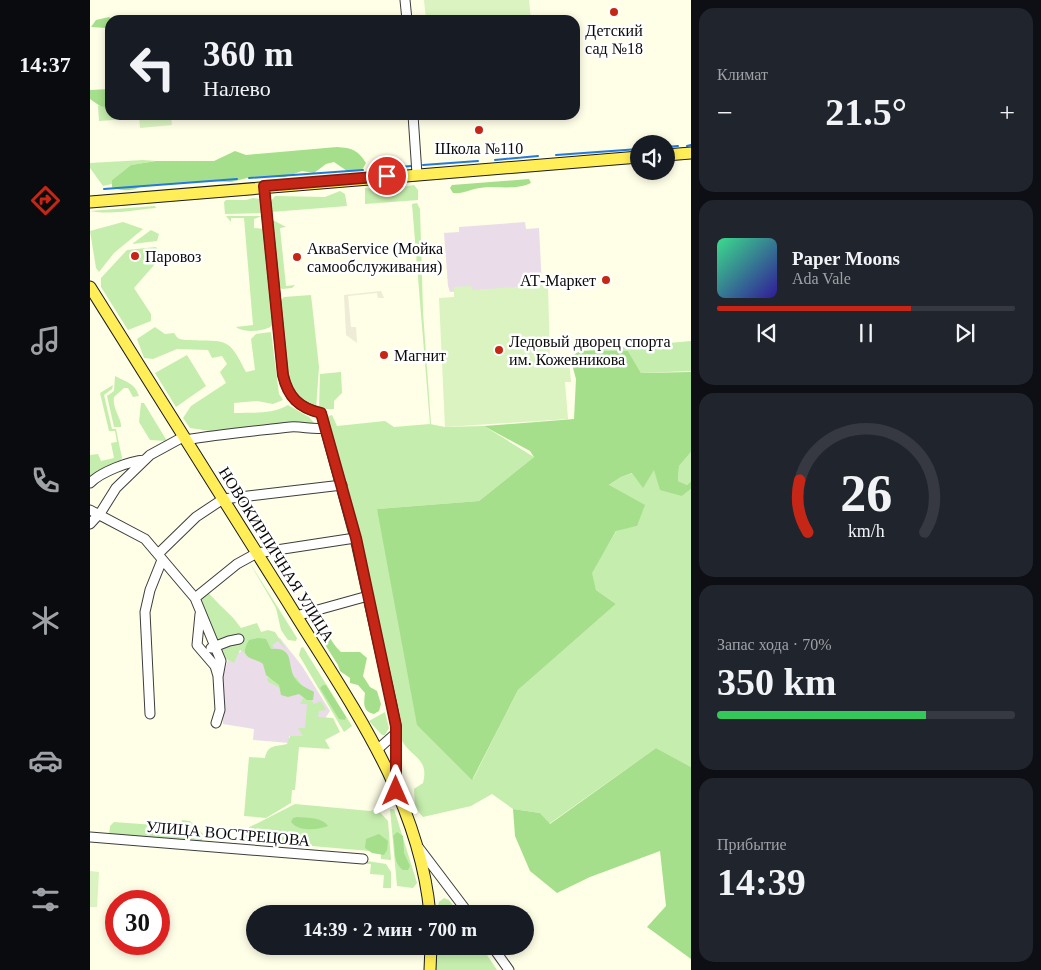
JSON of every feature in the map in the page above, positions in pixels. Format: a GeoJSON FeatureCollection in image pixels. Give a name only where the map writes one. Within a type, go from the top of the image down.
{"type":"FeatureCollection","features":[{"type":"Feature","properties":{"kind":"main road"},"geometry":{"type":"LineString","coordinates":[[675,154],[691,153]]}},
{"type":"Feature","properties":{"kind":"main road"},"geometry":{"type":"LineString","coordinates":[[90,202],[264,186],[630,158]]}},
{"type":"Feature","properties":{"kind":"main road","name":"НОВОКИРПИЧНАЯ УЛИЦА"},"geometry":{"type":"LineString","coordinates":[[90,287],[354,706],[378,749],[419,848],[428,887],[429,905]]}},
{"type":"Feature","properties":{"kind":"main road"},"geometry":{"type":"LineString","coordinates":[[430,970],[431,955]]}},
{"type":"Feature","properties":{"kind":"street"},"geometry":{"type":"LineString","coordinates":[[405,0],[406,15]]}},
{"type":"Feature","properties":{"kind":"street"},"geometry":{"type":"LineString","coordinates":[[413,120],[418,174]]}},
{"type":"Feature","properties":{"kind":"street"},"geometry":{"type":"LineString","coordinates":[[264,186],[286,389],[298,404],[309,410],[321,413],[342,484],[356,538],[392,706],[396,733],[396,791]]}},
{"type":"Feature","properties":{"kind":"street"},"geometry":{"type":"LineString","coordinates":[[90,524],[94,512],[145,460],[157,450],[184,438],[234,431],[293,427],[325,428]]}},
{"type":"Feature","properties":{"kind":"street"},"geometry":{"type":"LineString","coordinates":[[90,483],[102,474],[131,462],[145,460]]}},
{"type":"Feature","properties":{"kind":"street"},"geometry":{"type":"LineString","coordinates":[[150,714],[146,612],[150,590],[160,557],[196,517],[222,499],[342,484]]}},
{"type":"Feature","properties":{"kind":"street"},"geometry":{"type":"LineString","coordinates":[[94,512],[145,539],[195,598],[221,661],[218,677]]}},
{"type":"Feature","properties":{"kind":"street"},"geometry":{"type":"LineString","coordinates":[[195,598],[237,564],[257,553],[356,538]]}},
{"type":"Feature","properties":{"kind":"street"},"geometry":{"type":"LineString","coordinates":[[296,616],[368,596]]}},
{"type":"Feature","properties":{"kind":"street"},"geometry":{"type":"LineString","coordinates":[[199,609],[200,622],[196,641],[215,666],[218,677],[220,710],[216,723]]}},
{"type":"Feature","properties":{"kind":"street"},"geometry":{"type":"LineString","coordinates":[[201,650],[239,639]]}},
{"type":"Feature","properties":{"kind":"street"},"geometry":{"type":"LineString","coordinates":[[378,749],[396,733]]}},
{"type":"Feature","properties":{"kind":"street","name":"УЛИЦА ВОСТРЕЦОВА"},"geometry":{"type":"LineString","coordinates":[[90,837],[363,859]]}},
{"type":"Feature","properties":{"kind":"street"},"geometry":{"type":"LineString","coordinates":[[419,848],[462,905]]}},
{"type":"Feature","properties":{"kind":"street"},"geometry":{"type":"LineString","coordinates":[[498,955],[509,970]]}},
{"type":"Feature","properties":{"kind":"shaded area"},"geometry":{"type":"Polygon","coordinates":[[[525,222],[526,229],[539,228],[542,286],[450,292],[444,233],[459,232],[459,227],[525,222]]]}},
{"type":"Feature","properties":{"kind":"shaded area"},"geometry":{"type":"Polygon","coordinates":[[[381,291],[384,298],[378,298],[377,293],[348,296],[351,327],[356,327],[357,343],[346,335],[344,295],[381,291]]]}},
{"type":"Feature","properties":{"kind":"shaded area"},"geometry":{"type":"Polygon","coordinates":[[[280,638],[302,666],[330,711],[311,739],[289,736],[289,743],[253,740],[254,729],[223,724],[223,676],[228,660],[243,650],[280,638]]]}},
{"type":"Feature","properties":{"kind":"green space"},"geometry":{"type":"Polygon","coordinates":[[[424,0],[529,0],[530,15],[426,15],[424,0]]]}},
{"type":"Feature","properties":{"kind":"green space"},"geometry":{"type":"Polygon","coordinates":[[[105,18],[105,28],[91,27],[96,20],[105,18]]]}},
{"type":"Feature","properties":{"kind":"green space"},"geometry":{"type":"Polygon","coordinates":[[[105,89],[105,107],[90,99],[90,90],[105,89]]]}},
{"type":"Feature","properties":{"kind":"green space"},"geometry":{"type":"Polygon","coordinates":[[[105,105],[105,120],[112,120],[99,121],[98,106],[105,105]]]}},
{"type":"Feature","properties":{"kind":"green space"},"geometry":{"type":"Polygon","coordinates":[[[139,120],[172,120],[172,125],[140,128],[139,120]]]}},
{"type":"Feature","properties":{"kind":"green space"},"geometry":{"type":"Polygon","coordinates":[[[337,147],[357,152],[366,163],[362,170],[347,171],[334,162],[326,164],[314,173],[302,171],[285,177],[251,177],[231,182],[209,181],[143,186],[128,190],[112,187],[112,180],[131,165],[156,161],[214,161],[235,151],[246,155],[337,147]]]}},
{"type":"Feature","properties":{"kind":"green space"},"geometry":{"type":"Polygon","coordinates":[[[156,161],[131,165],[112,180],[112,184],[103,186],[90,168],[90,163],[156,161]]]}},
{"type":"Feature","properties":{"kind":"green space"},"geometry":{"type":"Polygon","coordinates":[[[529,179],[531,183],[518,187],[487,187],[457,193],[453,193],[450,188],[452,185],[529,179]]]}},
{"type":"Feature","properties":{"kind":"green space"},"geometry":{"type":"Polygon","coordinates":[[[414,185],[418,190],[418,200],[365,204],[365,188],[383,190],[414,185]]]}},
{"type":"Feature","properties":{"kind":"green space"},"geometry":{"type":"Polygon","coordinates":[[[340,191],[345,194],[347,206],[271,212],[271,201],[275,196],[325,197],[340,191]]]}},
{"type":"Feature","properties":{"kind":"green space"},"geometry":{"type":"Polygon","coordinates":[[[260,199],[262,213],[225,214],[224,202],[226,200],[260,199]]]}},
{"type":"Feature","properties":{"kind":"green space"},"geometry":{"type":"Polygon","coordinates":[[[417,203],[420,209],[423,312],[431,424],[412,204],[417,203]]]}},
{"type":"Feature","properties":{"kind":"green space"},"geometry":{"type":"Polygon","coordinates":[[[155,206],[156,208],[123,212],[90,211],[155,206]]]}},
{"type":"Feature","properties":{"kind":"green space"},"geometry":{"type":"Polygon","coordinates":[[[226,216],[262,216],[254,219],[254,228],[265,229],[273,325],[265,329],[249,331],[236,327],[253,325],[244,218],[231,218],[231,222],[226,216]]]}},
{"type":"Feature","properties":{"kind":"green space"},"geometry":{"type":"Polygon","coordinates":[[[271,219],[286,227],[280,228],[286,286],[295,285],[292,288],[282,289],[277,285],[271,219]]]}},
{"type":"Feature","properties":{"kind":"green space"},"geometry":{"type":"Polygon","coordinates":[[[123,222],[143,229],[114,253],[99,272],[96,268],[90,231],[123,222]]]}},
{"type":"Feature","properties":{"kind":"green space"},"geometry":{"type":"Polygon","coordinates":[[[151,230],[159,234],[157,241],[132,244],[151,230]]]}},
{"type":"Feature","properties":{"kind":"green space"},"geometry":{"type":"Polygon","coordinates":[[[156,247],[162,256],[134,288],[151,314],[151,321],[128,330],[101,287],[101,278],[127,250],[156,247]]]}},
{"type":"Feature","properties":{"kind":"green space"},"geometry":{"type":"Polygon","coordinates":[[[548,285],[550,362],[569,361],[571,382],[565,382],[568,419],[445,427],[439,298],[454,297],[454,287],[471,286],[472,290],[548,285]]]}},
{"type":"Feature","properties":{"kind":"green space"},"geometry":{"type":"Polygon","coordinates":[[[311,295],[319,367],[316,409],[298,400],[288,385],[279,302],[284,297],[311,295]]]}},
{"type":"Feature","properties":{"kind":"green space"},"geometry":{"type":"Polygon","coordinates":[[[155,327],[165,334],[174,333],[177,338],[181,339],[225,343],[235,352],[246,372],[255,370],[251,339],[256,334],[271,332],[279,394],[283,400],[273,404],[257,401],[234,403],[234,413],[268,412],[288,405],[309,417],[316,425],[241,428],[217,432],[190,428],[183,418],[191,406],[226,383],[220,372],[227,364],[222,356],[212,358],[208,350],[177,349],[153,359],[144,358],[137,339],[155,327]]]}},
{"type":"Feature","properties":{"kind":"green space"},"geometry":{"type":"Polygon","coordinates":[[[691,341],[691,371],[641,373],[628,351],[580,351],[691,341]]]}},
{"type":"Feature","properties":{"kind":"green space"},"geometry":{"type":"Polygon","coordinates":[[[580,351],[628,351],[641,373],[691,372],[691,452],[679,466],[678,481],[687,485],[691,481],[691,489],[682,496],[660,490],[654,470],[643,488],[632,473],[621,477],[609,485],[645,505],[637,526],[616,531],[592,573],[596,590],[616,604],[518,690],[472,780],[417,725],[377,509],[479,501],[534,457],[530,451],[484,426],[574,419],[576,379],[570,357],[580,351]]]}},
{"type":"Feature","properties":{"kind":"green space"},"geometry":{"type":"Polygon","coordinates":[[[187,355],[206,386],[176,407],[155,373],[187,355]]]}},
{"type":"Feature","properties":{"kind":"green space"},"geometry":{"type":"Polygon","coordinates":[[[341,372],[342,393],[334,401],[334,409],[319,409],[320,374],[341,372]]]}},
{"type":"Feature","properties":{"kind":"green space"},"geometry":{"type":"Polygon","coordinates":[[[115,376],[133,386],[139,396],[133,397],[128,388],[124,388],[114,397],[114,406],[121,427],[114,427],[107,396],[114,391],[115,376]]]}},
{"type":"Feature","properties":{"kind":"green space"},"geometry":{"type":"Polygon","coordinates":[[[113,385],[112,389],[104,395],[112,429],[116,429],[122,458],[118,465],[90,476],[90,455],[98,454],[101,461],[114,458],[111,443],[117,442],[115,431],[109,431],[100,393],[113,385]]]}},
{"type":"Feature","properties":{"kind":"green space"},"geometry":{"type":"Polygon","coordinates":[[[141,403],[144,403],[167,441],[150,440],[139,422],[141,403]]]}},
{"type":"Feature","properties":{"kind":"green space"},"geometry":{"type":"Polygon","coordinates":[[[332,415],[337,426],[385,421],[394,427],[430,424],[445,427],[484,426],[534,457],[479,501],[377,509],[473,779],[518,690],[616,604],[596,590],[591,573],[617,530],[637,526],[608,486],[621,477],[633,473],[643,487],[654,469],[682,496],[691,489],[691,767],[656,748],[549,824],[540,813],[513,809],[492,794],[471,806],[423,817],[415,808],[414,789],[423,783],[424,769],[419,760],[404,744],[399,731],[398,717],[342,468],[325,417],[332,415]]]}},
{"type":"Feature","properties":{"kind":"green space"},"geometry":{"type":"Polygon","coordinates":[[[691,452],[691,481],[687,485],[678,481],[679,466],[691,452]]]}},
{"type":"Feature","properties":{"kind":"green space"},"geometry":{"type":"Polygon","coordinates":[[[248,560],[297,638],[296,641],[288,640],[281,630],[276,608],[248,560]]]}},
{"type":"Feature","properties":{"kind":"green space"},"geometry":{"type":"Polygon","coordinates":[[[207,591],[241,628],[257,623],[261,632],[268,630],[275,632],[287,651],[278,641],[272,645],[274,647],[259,657],[249,656],[240,650],[234,663],[226,659],[198,598],[207,591]]]}},
{"type":"Feature","properties":{"kind":"green space"},"geometry":{"type":"Polygon","coordinates":[[[322,612],[328,634],[341,652],[360,652],[367,658],[363,676],[370,687],[377,691],[381,704],[379,711],[374,714],[366,709],[364,703],[365,693],[358,685],[350,683],[350,678],[340,671],[310,621],[309,615],[322,612]]]}},
{"type":"Feature","properties":{"kind":"green space"},"geometry":{"type":"Polygon","coordinates":[[[266,639],[271,649],[284,651],[297,681],[314,692],[313,700],[307,700],[299,694],[288,697],[281,695],[279,685],[266,675],[263,664],[246,655],[246,646],[249,640],[266,639]]]}},
{"type":"Feature","properties":{"kind":"green space"},"geometry":{"type":"Polygon","coordinates":[[[303,647],[352,726],[344,732],[299,655],[303,647]]]}},
{"type":"Feature","properties":{"kind":"green space"},"geometry":{"type":"Polygon","coordinates":[[[290,676],[297,678],[314,704],[321,701],[326,710],[319,711],[318,717],[333,718],[340,732],[325,740],[330,749],[299,747],[295,790],[292,790],[291,803],[266,818],[244,816],[249,757],[265,758],[270,748],[287,744],[290,736],[303,736],[298,728],[305,728],[307,704],[300,704],[304,697],[299,690],[280,688],[268,682],[267,678],[290,676]]]}},
{"type":"Feature","properties":{"kind":"green space"},"geometry":{"type":"Polygon","coordinates":[[[326,685],[346,717],[345,720],[339,719],[320,688],[326,685]]]}},
{"type":"Feature","properties":{"kind":"green space"},"geometry":{"type":"Polygon","coordinates":[[[385,712],[389,728],[385,735],[382,735],[369,721],[385,712]]]}},
{"type":"Feature","properties":{"kind":"green space"},"geometry":{"type":"Polygon","coordinates":[[[656,748],[691,767],[691,959],[647,927],[666,906],[660,851],[590,877],[557,893],[530,871],[515,836],[513,809],[540,813],[550,824],[656,748]]]}},
{"type":"Feature","properties":{"kind":"green space"},"geometry":{"type":"Polygon","coordinates":[[[295,804],[370,811],[377,809],[388,821],[391,860],[381,859],[381,852],[242,840],[242,831],[295,804]]]}},
{"type":"Feature","properties":{"kind":"green space"},"geometry":{"type":"Polygon","coordinates":[[[390,809],[394,809],[417,883],[413,888],[397,886],[390,809]]]}},
{"type":"Feature","properties":{"kind":"green space"},"geometry":{"type":"Polygon","coordinates":[[[293,818],[318,819],[328,826],[304,829],[291,822],[293,818]]]}},
{"type":"Feature","properties":{"kind":"green space"},"geometry":{"type":"Polygon","coordinates":[[[182,820],[190,821],[203,834],[202,841],[198,844],[109,836],[110,826],[114,822],[181,827],[182,820]]]}},
{"type":"Feature","properties":{"kind":"green space"},"geometry":{"type":"Polygon","coordinates":[[[397,832],[403,836],[404,853],[410,866],[408,870],[403,870],[397,863],[393,836],[397,832]]]}},
{"type":"Feature","properties":{"kind":"green space"},"geometry":{"type":"Polygon","coordinates":[[[379,834],[388,841],[387,850],[384,855],[372,853],[365,848],[366,839],[379,834]]]}},
{"type":"Feature","properties":{"kind":"green space"},"geometry":{"type":"Polygon","coordinates":[[[367,861],[386,864],[391,872],[391,888],[383,888],[384,875],[370,874],[371,864],[367,864],[367,861]]]}},
{"type":"Feature","properties":{"kind":"green space"},"geometry":{"type":"Polygon","coordinates":[[[90,871],[99,872],[97,907],[90,907],[90,871]]]}},
{"type":"Feature","properties":{"kind":"green space"},"geometry":{"type":"Polygon","coordinates":[[[444,898],[449,900],[453,905],[438,905],[444,898]]]}},
{"type":"Feature","properties":{"kind":"green space"},"geometry":{"type":"Polygon","coordinates":[[[436,955],[487,955],[497,970],[435,970],[436,955]]]}},
{"type":"Feature","properties":{"kind":"waterway"},"geometry":{"type":"LineString","coordinates":[[687,146],[691,145]]}},
{"type":"Feature","properties":{"kind":"waterway"},"geometry":{"type":"LineString","coordinates":[[556,155],[630,150]]}},
{"type":"Feature","properties":{"kind":"waterway"},"geometry":{"type":"LineString","coordinates":[[495,160],[538,156]]}},
{"type":"Feature","properties":{"kind":"waterway"},"geometry":{"type":"LineString","coordinates":[[423,165],[478,161]]}},
{"type":"Feature","properties":{"kind":"waterway"},"geometry":{"type":"LineString","coordinates":[[377,169],[411,166]]}},
{"type":"Feature","properties":{"kind":"waterway"},"geometry":{"type":"LineString","coordinates":[[249,178],[363,170]]}},
{"type":"Feature","properties":{"kind":"waterway"},"geometry":{"type":"LineString","coordinates":[[104,189],[237,179]]}},
{"type":"Feature","properties":{"kind":"place","name":"Детский сад №18"},"geometry":{"type":"Point","coordinates":[614,12]}},
{"type":"Feature","properties":{"kind":"place","name":"Школа №110"},"geometry":{"type":"Point","coordinates":[479,130]}},
{"type":"Feature","properties":{"kind":"place","name":"Паровоз"},"geometry":{"type":"Point","coordinates":[135,256]}},
{"type":"Feature","properties":{"kind":"place","name":"АкваService (Мойка самообслуживания)"},"geometry":{"type":"Point","coordinates":[297,257]}},
{"type":"Feature","properties":{"kind":"place","name":"АТ-Маркет"},"geometry":{"type":"Point","coordinates":[606,280]}},
{"type":"Feature","properties":{"kind":"place","name":"Ледовый дворец спорта им. Кожевникова"},"geometry":{"type":"Point","coordinates":[499,350]}},
{"type":"Feature","properties":{"kind":"place","name":"Магнит"},"geometry":{"type":"Point","coordinates":[384,355]}},
{"type":"Feature","properties":{"kind":"route"},"geometry":{"type":"LineString","coordinates":[[387,176],[264,186],[286,389],[292,399],[298,404],[309,410],[321,413],[342,484],[356,538],[396,726],[396,791]]}}]}
